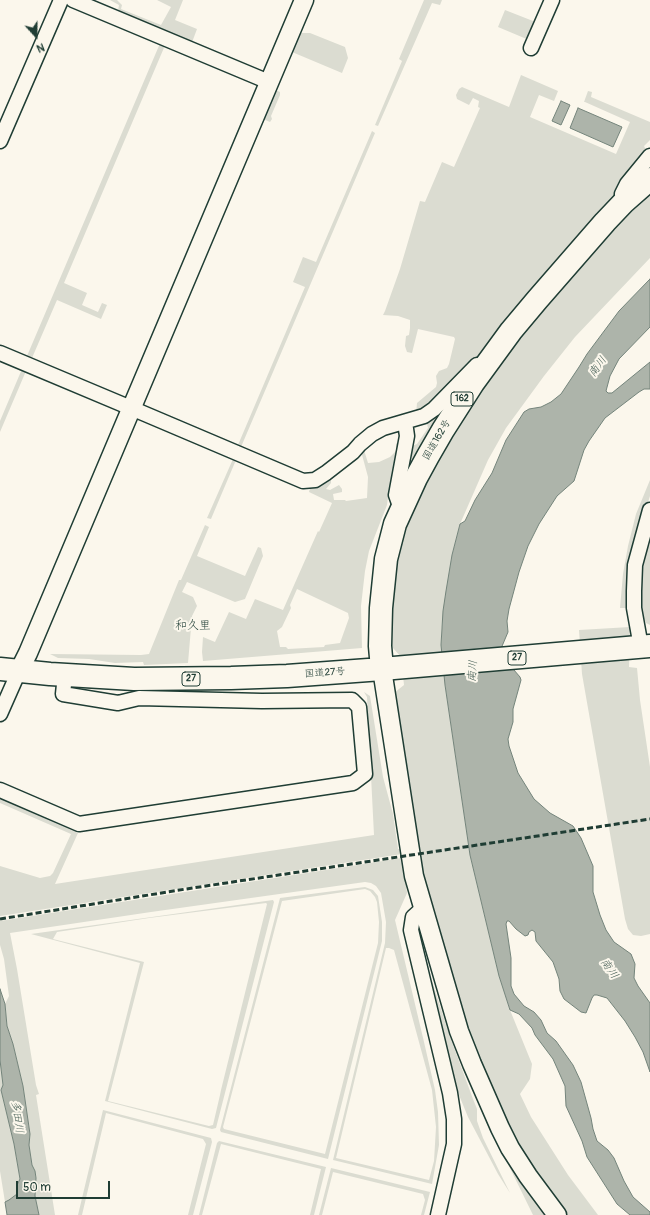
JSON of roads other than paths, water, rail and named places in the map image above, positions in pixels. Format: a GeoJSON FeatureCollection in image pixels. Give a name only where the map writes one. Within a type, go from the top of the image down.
{"type":"FeatureCollection","features":[{"type":"Feature","properties":{"kind":"highway","name":"国道162号"},"geometry":{"type":"LineString","coordinates":[[392,668],[380,630],[383,578],[394,524],[416,478],[442,430],[488,362],[528,310],[600,227],[624,202],[650,179]]}},
{"type":"Feature","properties":{"kind":"highway","name":"国道27号"},"geometry":{"type":"LineString","coordinates":[[9,670],[134,679],[273,676],[392,668],[641,647]]}},
{"type":"Feature","properties":{"kind":"street"},"geometry":{"type":"LineString","coordinates":[[0,141],[60,0]]}},
{"type":"Feature","properties":{"kind":"street"},"geometry":{"type":"LineString","coordinates":[[73,0],[269,82]]}},
{"type":"Feature","properties":{"kind":"street"},"geometry":{"type":"LineString","coordinates":[[0,714],[9,670],[28,653],[304,0]]}},
{"type":"Feature","properties":{"kind":"street"},"geometry":{"type":"LineString","coordinates":[[531,48],[552,0]]}},
{"type":"Feature","properties":{"kind":"street"},"geometry":{"type":"LineString","coordinates":[[624,202],[622,194],[627,184],[650,156]]}},
{"type":"Feature","properties":{"kind":"street"},"geometry":{"type":"LineString","coordinates":[[0,353],[303,482],[315,480],[326,473],[354,452],[360,444],[372,434],[384,428],[424,416],[434,409],[478,364],[488,362]]}},
{"type":"Feature","properties":{"kind":"street"},"geometry":{"type":"LineString","coordinates":[[401,509],[396,495],[407,436],[405,422]]}},
{"type":"Feature","properties":{"kind":"street"},"geometry":{"type":"LineString","coordinates":[[641,647],[634,608],[635,565],[650,510]]}},
{"type":"Feature","properties":{"kind":"street"},"geometry":{"type":"LineString","coordinates":[[640,551],[650,535]]}},
{"type":"Feature","properties":{"kind":"street"},"geometry":{"type":"LineString","coordinates":[[392,668],[410,855],[414,876],[459,1031],[485,1095],[510,1148],[528,1176],[557,1215]]}},
{"type":"Feature","properties":{"kind":"street"},"geometry":{"type":"LineString","coordinates":[[0,790],[79,824],[353,782],[365,774],[360,707],[352,700],[262,701],[139,698],[118,702],[64,694],[65,675]]}},
{"type":"Feature","properties":{"kind":"street"},"geometry":{"type":"LineString","coordinates":[[423,908],[413,916],[411,930],[450,1093],[454,1119],[454,1144],[438,1215]]}},
{"type":"Feature","properties":{"kind":"water"},"geometry":{"type":"Polygon","coordinates":[[[561,101],[570,105],[561,125],[552,121],[561,101]]]}},
{"type":"Feature","properties":{"kind":"water"},"geometry":{"type":"Polygon","coordinates":[[[578,108],[622,127],[613,147],[570,128],[578,108]]]}},
{"type":"Feature","properties":{"kind":"water","name":"南川"},"geometry":{"type":"Polygon","coordinates":[[[650,279],[650,327],[619,359],[610,376],[606,391],[608,393],[612,393],[650,362],[650,389],[644,389],[639,392],[605,418],[584,450],[574,481],[557,496],[539,524],[528,546],[519,572],[509,609],[507,621],[508,632],[500,651],[501,655],[521,680],[513,709],[513,722],[508,739],[518,773],[534,799],[550,813],[573,826],[581,838],[593,866],[593,892],[606,930],[614,942],[631,954],[635,964],[634,978],[650,1003],[650,1072],[643,1052],[635,1037],[625,1021],[607,998],[594,995],[586,1013],[581,1012],[564,999],[560,991],[559,979],[553,962],[536,941],[535,932],[532,930],[525,936],[509,921],[507,921],[506,924],[511,958],[511,986],[514,994],[524,1006],[534,1012],[541,1020],[547,1033],[556,1041],[573,1065],[581,1082],[597,1141],[608,1150],[614,1158],[633,1197],[650,1212],[650,1215],[630,1215],[617,1204],[587,1157],[582,1141],[566,1106],[565,1086],[553,1059],[535,1035],[532,1028],[519,1014],[510,1010],[499,976],[470,855],[445,685],[441,645],[446,591],[452,555],[460,524],[465,521],[475,500],[492,473],[506,440],[524,412],[529,409],[541,407],[551,402],[561,394],[587,354],[619,311],[650,279]]]}},
{"type":"Feature","properties":{"kind":"water","name":"多田川"},"geometry":{"type":"Polygon","coordinates":[[[0,989],[5,1004],[7,1026],[23,1086],[30,1134],[29,1145],[32,1165],[36,1178],[35,1196],[39,1215],[7,1215],[5,1202],[17,1194],[17,1185],[20,1179],[14,1144],[1,1090],[3,1085],[0,1060],[0,989]]]}},
{"type":"Feature","properties":{"kind":"railway"},"geometry":{"type":"LineString","coordinates":[[0,919],[186,889],[650,819]]}},
{"type":"Feature","properties":{"kind":"district","name":"和久里"},"geometry":{"type":"Point","coordinates":[193,626]}}]}
